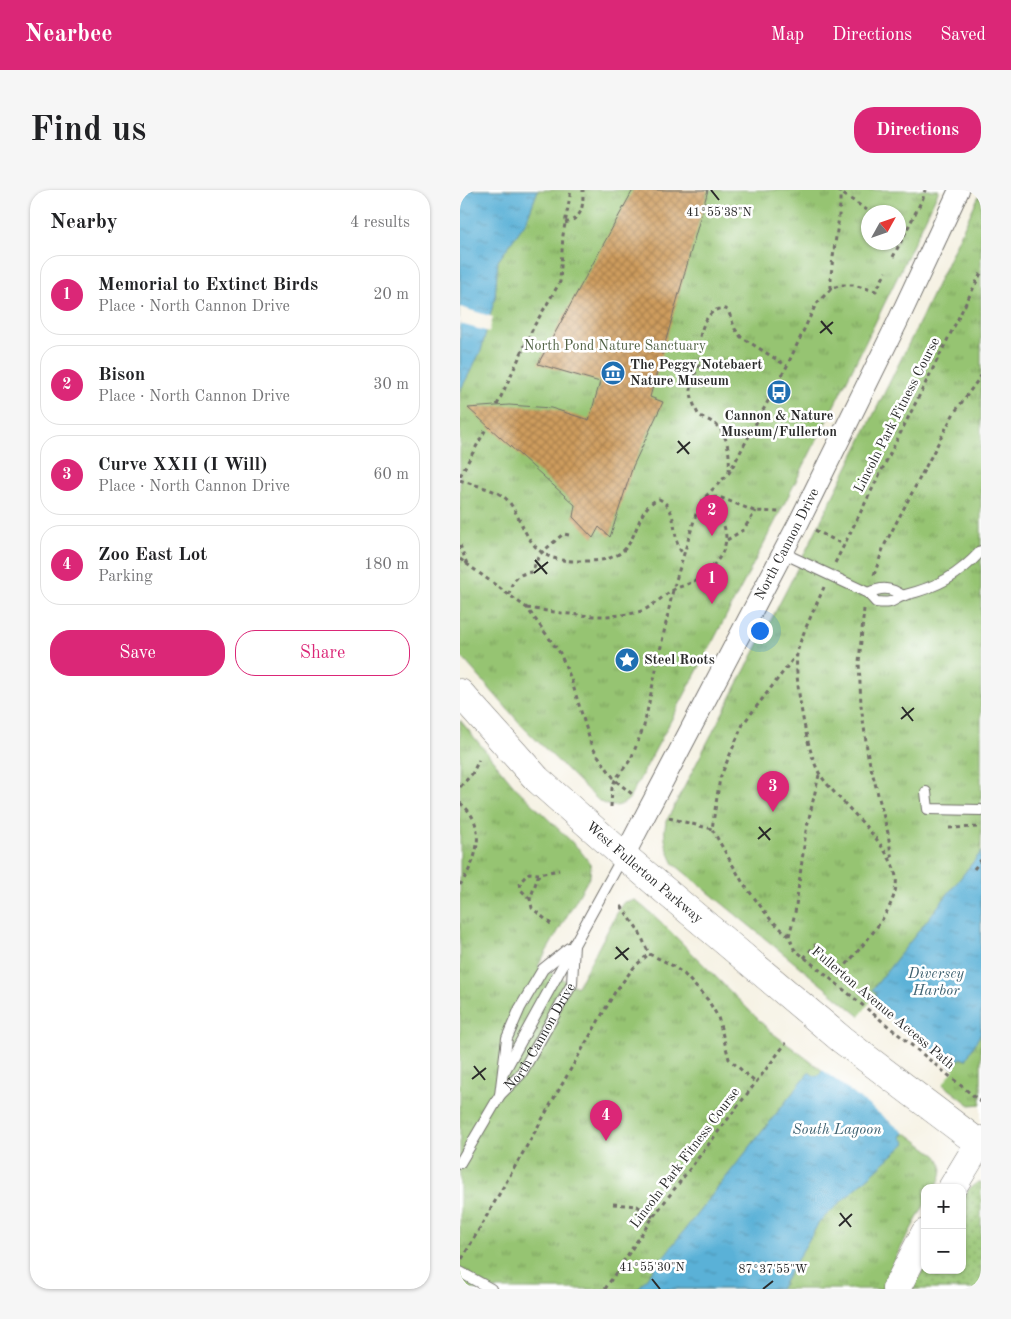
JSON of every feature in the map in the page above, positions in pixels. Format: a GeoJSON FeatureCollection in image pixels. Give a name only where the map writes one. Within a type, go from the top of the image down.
{"type":"FeatureCollection","features":[{"type":"Feature","properties":{"kind":"main road","name":"West Fullerton Parkway"},"geometry":{"type":"LineString","coordinates":[[460,693],[537,779],[624,856],[841,1040],[980,1143]]}},
{"type":"Feature","properties":{"kind":"main road"},"geometry":{"type":"LineString","coordinates":[[954,1184],[980,1143]]}},
{"type":"Feature","properties":{"kind":"main road"},"geometry":{"type":"LineString","coordinates":[[896,1289],[921,1241]]}},
{"type":"Feature","properties":{"kind":"street","name":"North Cannon Drive"},"geometry":{"type":"LineString","coordinates":[[624,856],[783,553],[897,323],[959,190]]}},
{"type":"Feature","properties":{"kind":"lane"},"geometry":{"type":"LineString","coordinates":[[783,553],[870,588],[893,589],[903,596],[937,586],[954,576],[981,551]]}},
{"type":"Feature","properties":{"kind":"lane"},"geometry":{"type":"LineString","coordinates":[[926,792],[928,809],[981,810]]}},
{"type":"Feature","properties":{"kind":"lane","name":"North Cannon Drive"},"geometry":{"type":"LineString","coordinates":[[504,1072],[624,856]]}},
{"type":"Feature","properties":{"kind":"lane","name":"North Cannon Drive"},"geometry":{"type":"LineString","coordinates":[[500,1095],[507,1038],[520,1008],[543,969],[574,944]]}},
{"type":"Feature","properties":{"kind":"lane","name":"North Cannon Drive"},"geometry":{"type":"LineString","coordinates":[[460,1163],[500,1095],[521,1074],[572,984],[574,944]]}},
{"type":"Feature","properties":{"kind":"lane"},"geometry":{"type":"LineString","coordinates":[[460,1272],[491,1289]]}},
{"type":"Feature","properties":{"kind":"path"},"geometry":{"type":"LineString","coordinates":[[497,405],[525,344],[560,282],[565,223],[571,190]]}},
{"type":"Feature","properties":{"kind":"path"},"geometry":{"type":"LineString","coordinates":[[565,223],[575,220],[583,210],[584,190]]}},
{"type":"Feature","properties":{"kind":"path"},"geometry":{"type":"LineString","coordinates":[[906,231],[925,190]]}},
{"type":"Feature","properties":{"kind":"path"},"geometry":{"type":"LineString","coordinates":[[838,191],[861,206]]}},
{"type":"Feature","properties":{"kind":"path"},"geometry":{"type":"LineString","coordinates":[[831,289],[830,273],[841,215],[838,191]]}},
{"type":"Feature","properties":{"kind":"path"},"geometry":{"type":"LineString","coordinates":[[893,257],[897,250]]}},
{"type":"Feature","properties":{"kind":"path"},"geometry":{"type":"LineString","coordinates":[[611,807],[612,788],[615,780],[631,759],[644,726],[673,590],[696,514],[704,498],[730,473],[787,366],[816,304],[831,289],[840,285],[854,285],[876,291],[886,272]]}},
{"type":"Feature","properties":{"kind":"path","name":"Lincoln Park Fitness Course"},"geometry":{"type":"LineString","coordinates":[[833,566],[981,273]]}},
{"type":"Feature","properties":{"kind":"path"},"geometry":{"type":"LineString","coordinates":[[730,473],[728,447],[724,436],[712,422],[698,414],[692,394],[691,385],[701,359],[700,340],[707,317],[714,310],[722,308],[728,310],[735,330],[741,337],[787,366]]}},
{"type":"Feature","properties":{"kind":"path"},"geometry":{"type":"LineString","coordinates":[[870,588],[884,546],[901,513],[954,413],[981,376]]}},
{"type":"Feature","properties":{"kind":"path"},"geometry":{"type":"LineString","coordinates":[[487,426],[462,468],[460,478],[502,496],[513,506],[532,544],[541,553],[551,559],[591,562],[616,556],[632,539],[642,518],[643,510],[650,502],[659,499],[667,503],[672,513],[677,546],[684,554]]}},
{"type":"Feature","properties":{"kind":"path"},"geometry":{"type":"LineString","coordinates":[[704,498],[719,497],[756,511],[780,512]]}},
{"type":"Feature","properties":{"kind":"path"},"geometry":{"type":"LineString","coordinates":[[527,608],[586,617],[639,612],[673,590],[693,581],[707,571],[720,556],[727,544],[726,527],[717,510],[704,498]]}},
{"type":"Feature","properties":{"kind":"path"},"geometry":{"type":"LineString","coordinates":[[727,540],[743,530],[756,511]]}},
{"type":"Feature","properties":{"kind":"path"},"geometry":{"type":"LineString","coordinates":[[815,530],[844,545]]}},
{"type":"Feature","properties":{"kind":"path"},"geometry":{"type":"LineString","coordinates":[[509,595],[514,580],[520,574],[532,572],[541,553],[563,534],[569,535]]}},
{"type":"Feature","properties":{"kind":"path"},"geometry":{"type":"LineString","coordinates":[[460,545],[468,567]]}},
{"type":"Feature","properties":{"kind":"path"},"geometry":{"type":"LineString","coordinates":[[460,559],[468,567],[527,608],[560,653],[571,679],[592,747],[615,780],[632,794]]}},
{"type":"Feature","properties":{"kind":"path"},"geometry":{"type":"LineString","coordinates":[[669,818],[712,829],[720,778],[743,724],[797,653],[824,586]]}},
{"type":"Feature","properties":{"kind":"path"},"geometry":{"type":"LineString","coordinates":[[839,974],[887,913],[894,898],[897,884],[888,833],[868,756],[861,705],[859,662],[861,618],[864,606]]}},
{"type":"Feature","properties":{"kind":"path"},"geometry":{"type":"LineString","coordinates":[[797,653],[803,724],[820,774],[892,862]]}},
{"type":"Feature","properties":{"kind":"path"},"geometry":{"type":"LineString","coordinates":[[460,787],[472,774],[479,760]]}},
{"type":"Feature","properties":{"kind":"path"},"geometry":{"type":"LineString","coordinates":[[789,936],[795,913],[806,831],[820,774]]}},
{"type":"Feature","properties":{"kind":"path"},"geometry":{"type":"LineString","coordinates":[[460,803],[470,810],[477,824],[476,846],[472,862],[460,885]]}},
{"type":"Feature","properties":{"kind":"path"},"geometry":{"type":"LineString","coordinates":[[949,828],[981,827]]}},
{"type":"Feature","properties":{"kind":"path","name":"Fullerton Avenue Access Path"},"geometry":{"type":"LineString","coordinates":[[712,829],[743,883],[771,920],[789,936],[794,950],[950,1079],[981,1102]]}},
{"type":"Feature","properties":{"kind":"path"},"geometry":{"type":"LineString","coordinates":[[974,869],[981,860]]}},
{"type":"Feature","properties":{"kind":"path"},"geometry":{"type":"LineString","coordinates":[[530,899],[521,890],[520,882],[523,876],[529,873],[539,874],[558,870]]}},
{"type":"Feature","properties":{"kind":"path"},"geometry":{"type":"LineString","coordinates":[[539,874],[530,899],[532,908],[551,924]]}},
{"type":"Feature","properties":{"kind":"path"},"geometry":{"type":"LineString","coordinates":[[621,906],[639,931],[649,954],[670,964],[684,974],[708,1000],[718,1017],[729,1058],[756,1084]]}},
{"type":"Feature","properties":{"kind":"path"},"geometry":{"type":"LineString","coordinates":[[804,958],[815,945],[843,969]]}},
{"type":"Feature","properties":{"kind":"path"},"geometry":{"type":"LineString","coordinates":[[460,1262],[615,992],[634,966],[649,954]]}},
{"type":"Feature","properties":{"kind":"path","name":"Lincoln Park Fitness Course"},"geometry":{"type":"LineString","coordinates":[[605,1289],[652,1217],[786,1043]]}},
{"type":"Feature","properties":{"kind":"path"},"geometry":{"type":"LineString","coordinates":[[613,1204],[637,1206],[652,1217]]}},
{"type":"Feature","properties":{"kind":"green space","name":"North Pond Nature Sanctuary"},"geometry":{"type":"Polygon","coordinates":[[[460,190],[939,190],[865,344],[788,496],[629,799],[615,806],[599,801],[525,729],[460,655],[460,190]]]}},
{"type":"Feature","properties":{"kind":"green space"},"geometry":{"type":"Polygon","coordinates":[[[981,191],[981,1104],[970,1105],[674,864],[667,849],[665,833],[666,822],[786,591],[920,321],[981,191]]]}},
{"type":"Feature","properties":{"kind":"green space"},"geometry":{"type":"Polygon","coordinates":[[[460,720],[515,787],[579,849],[591,865],[590,876],[538,966],[577,987],[621,906],[624,902],[635,900],[660,921],[771,1032],[937,1156],[942,1172],[937,1184],[921,1184],[921,1211],[897,1255],[883,1289],[460,1289],[460,720]]]}},
{"type":"Feature","properties":{"kind":"green space"},"geometry":{"type":"Polygon","coordinates":[[[981,1182],[981,1289],[913,1289],[921,1274],[966,1274],[966,1194],[970,1188],[981,1182]]]}},
{"type":"Feature","properties":{"kind":"water"},"geometry":{"type":"Polygon","coordinates":[[[460,190],[538,190],[526,222],[498,261],[495,297],[481,351],[460,391],[460,190]]]}},
{"type":"Feature","properties":{"kind":"water","name":"South Lagoon"},"geometry":{"type":"Polygon","coordinates":[[[981,852],[981,1033],[966,1060],[961,1058],[958,1060],[901,1137],[906,1143],[820,1221],[780,1289],[638,1289],[809,1072],[814,1076],[818,1076],[876,998],[876,993],[872,990],[981,852]]]}},
{"type":"Feature","properties":{"kind":"pier"},"geometry":{"type":"Polygon","coordinates":[[[460,307],[493,317],[489,332],[460,324],[460,307]]]}},
{"type":"Feature","properties":{"kind":"pier"},"geometry":{"type":"Polygon","coordinates":[[[871,1001],[954,1069],[906,1134],[820,1068],[871,1001]]]}},
{"type":"Feature","properties":{"kind":"building","name":"The Peggy Notebaert Nature Museum"},"geometry":{"type":"Polygon","coordinates":[[[633,190],[708,190],[650,397],[663,402],[633,466],[610,537],[599,527],[593,538],[573,517],[575,505],[468,408],[509,405],[551,408],[589,420],[600,382],[538,364],[633,190]]]}},
{"type":"Feature","properties":{"kind":"place","name":"The Peggy Notebaert Nature Museum"},"geometry":{"type":"Point","coordinates":[613,373]}},
{"type":"Feature","properties":{"kind":"place","name":"Cannon & Nature Museum/Fullerton"},"geometry":{"type":"Point","coordinates":[779,392]}},
{"type":"Feature","properties":{"kind":"place","name":"Bison"},"geometry":{"type":"Point","coordinates":[712,536]}},
{"type":"Feature","properties":{"kind":"place","name":"Memorial to Extinct Birds"},"geometry":{"type":"Point","coordinates":[712,604]}},
{"type":"Feature","properties":{"kind":"place","name":"Steel Roots"},"geometry":{"type":"Point","coordinates":[627,660]}},
{"type":"Feature","properties":{"kind":"place","name":"Curve XXII (I Will)"},"geometry":{"type":"Point","coordinates":[773,812]}},
{"type":"Feature","properties":{"kind":"place","name":"Zoo East Lot"},"geometry":{"type":"Point","coordinates":[606,1141]}},
{"type":"Feature","properties":{"kind":"water label","name":"Diversey Harbor"},"geometry":{"type":"Point","coordinates":[936,982]}}]}
